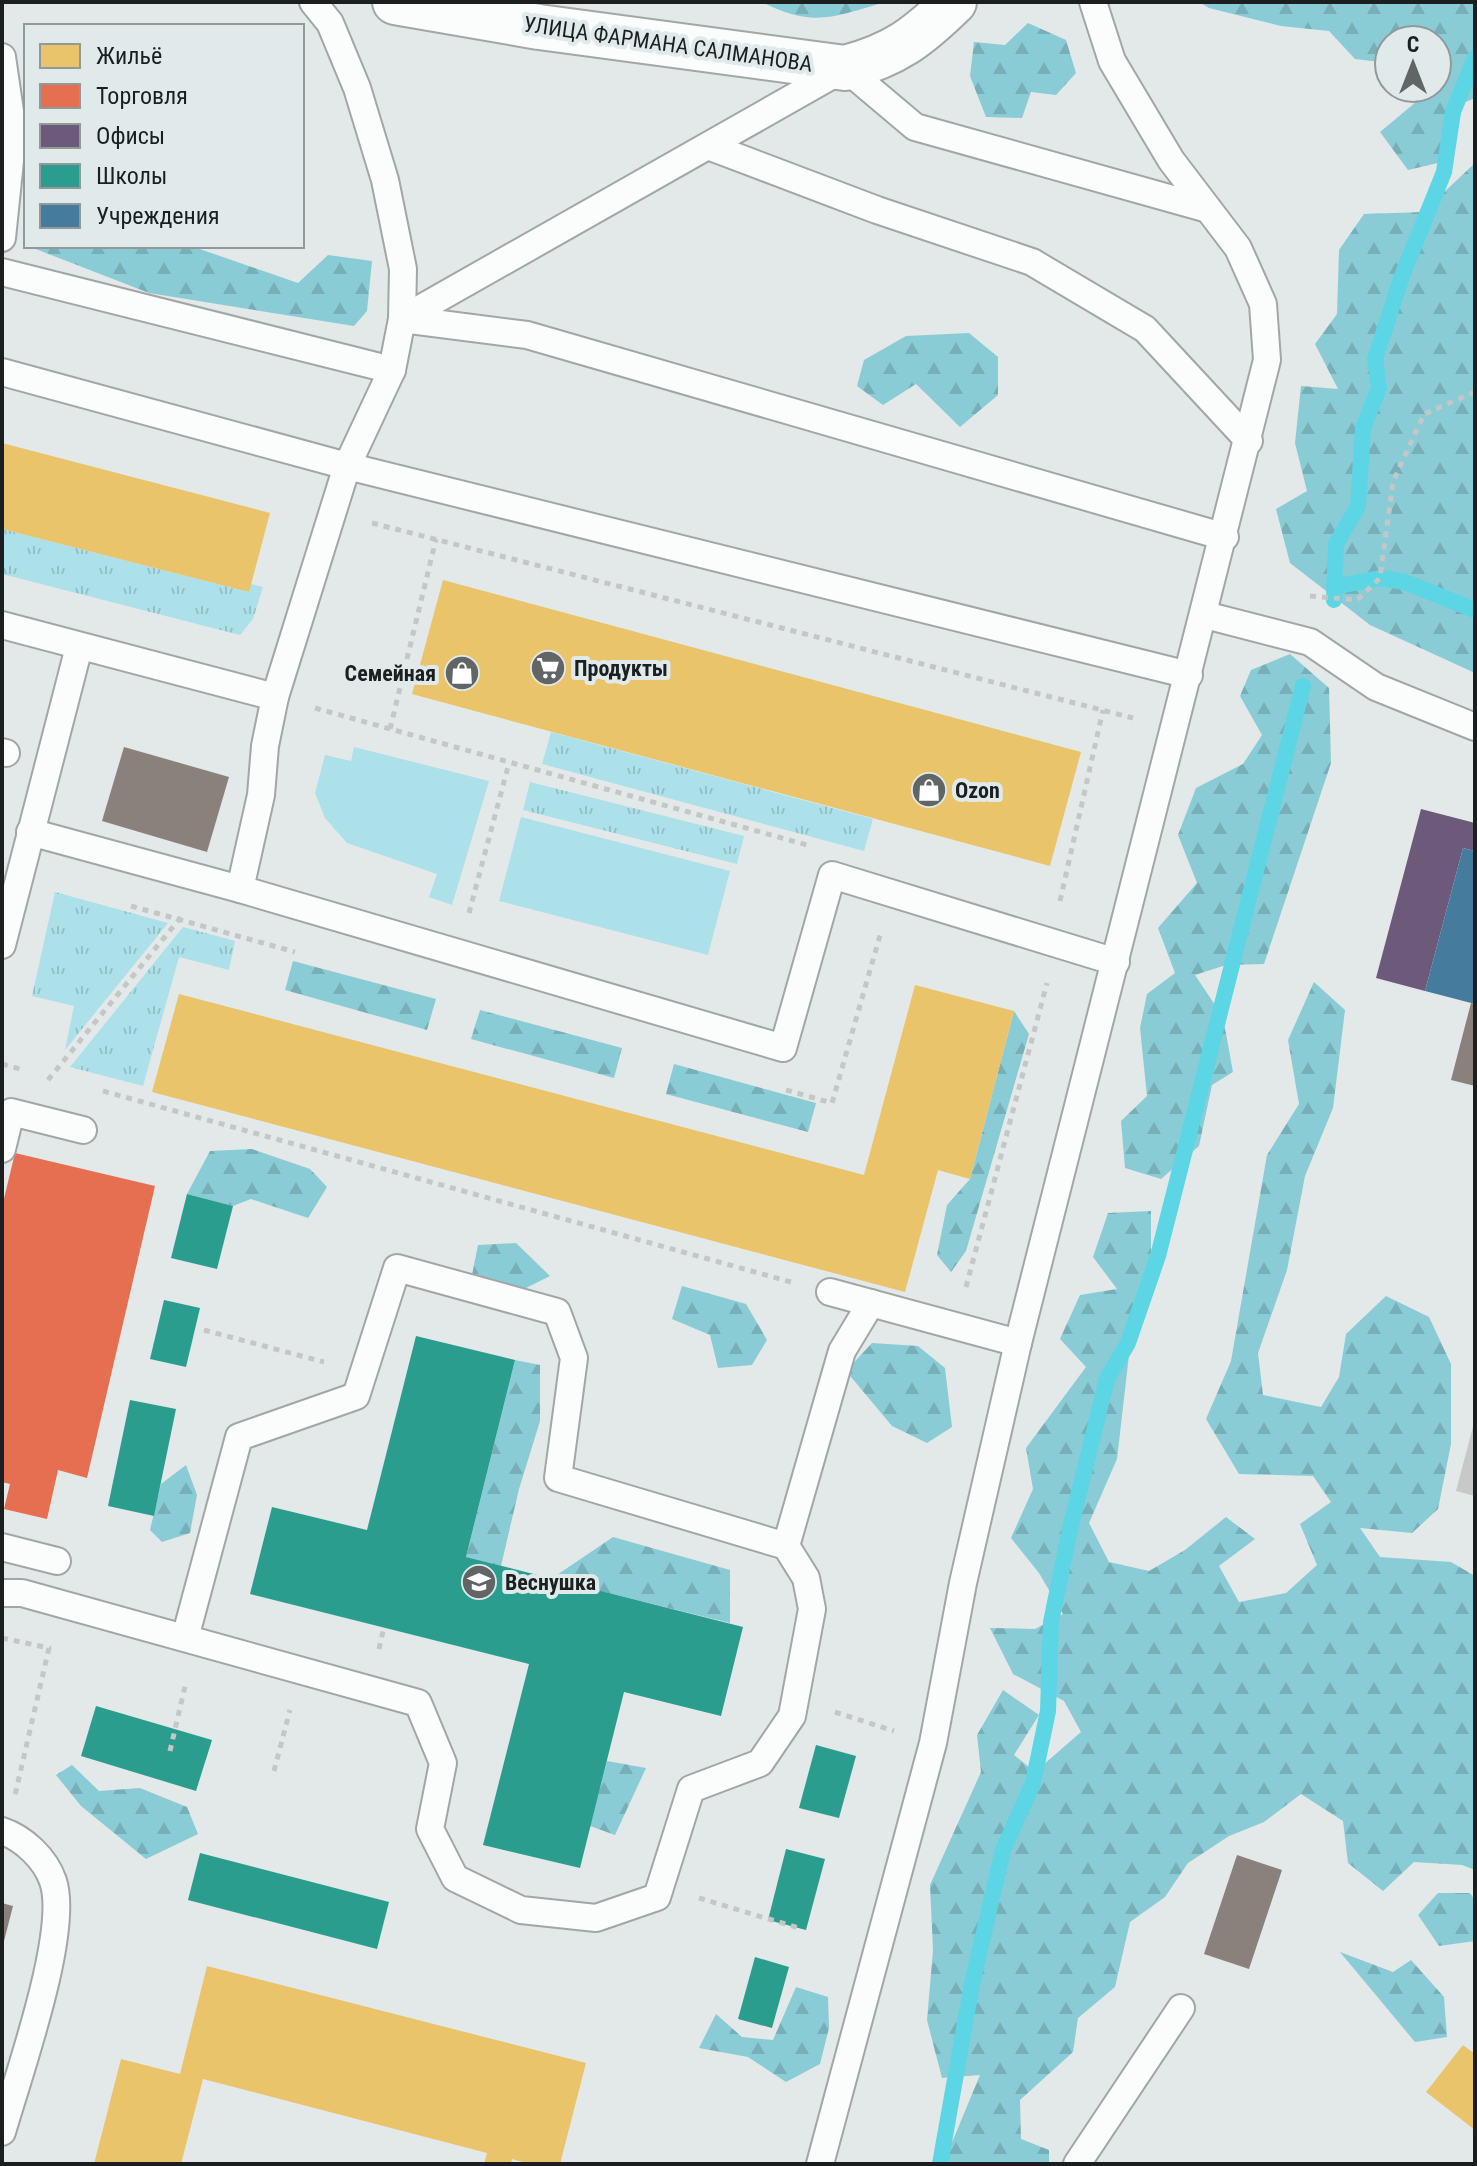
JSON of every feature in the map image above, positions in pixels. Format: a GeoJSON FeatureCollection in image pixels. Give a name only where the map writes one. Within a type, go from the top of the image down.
{"type":"FeatureCollection","features":[{"type":"Feature","properties":{"kind":"street","name":"УЛИЦА ФАРМАНА САЛМАНОВА"},"geometry":{"type":"LineString","coordinates":[[395,2],[539,27],[845,68]]}},
{"type":"Feature","properties":{"kind":"street"},"geometry":{"type":"LineString","coordinates":[[845,68],[880,59],[917,38],[954,2]]}},
{"type":"Feature","properties":{"kind":"lane"},"geometry":{"type":"LineString","coordinates":[[240,889],[261,795],[265,746],[275,697],[330,513],[347,466],[392,370],[402,319],[403,269],[385,180],[357,88],[336,36],[313,2]]}},
{"type":"Feature","properties":{"kind":"lane"},"geometry":{"type":"LineString","coordinates":[[820,2164],[933,1743],[963,1583],[1018,1343],[1225,537],[1267,360],[1263,304],[1238,248],[1171,160],[1112,61],[1093,2]]}},
{"type":"Feature","properties":{"kind":"lane"},"geometry":{"type":"LineString","coordinates":[[2,57],[13,132],[2,238]]}},
{"type":"Feature","properties":{"kind":"lane"},"geometry":{"type":"LineString","coordinates":[[402,319],[845,68],[915,127],[1208,209]]}},
{"type":"Feature","properties":{"kind":"lane"},"geometry":{"type":"LineString","coordinates":[[708,146],[877,210],[1032,262],[1145,329],[1249,441]]}},
{"type":"Feature","properties":{"kind":"lane"},"geometry":{"type":"LineString","coordinates":[[2,272],[392,370]]}},
{"type":"Feature","properties":{"kind":"lane"},"geometry":{"type":"LineString","coordinates":[[402,319],[527,335],[1225,537]]}},
{"type":"Feature","properties":{"kind":"lane"},"geometry":{"type":"LineString","coordinates":[[2,372],[347,466],[1189,675]]}},
{"type":"Feature","properties":{"kind":"lane"},"geometry":{"type":"LineString","coordinates":[[1205,615],[1310,642],[1376,687],[1475,727]]}},
{"type":"Feature","properties":{"kind":"lane"},"geometry":{"type":"LineString","coordinates":[[2,625],[275,697]]}},
{"type":"Feature","properties":{"kind":"lane"},"geometry":{"type":"LineString","coordinates":[[2,945],[79,647]]}},
{"type":"Feature","properties":{"kind":"lane"},"geometry":{"type":"LineString","coordinates":[[30,832],[240,889],[783,1048],[832,875],[1116,962]]}},
{"type":"Feature","properties":{"kind":"lane"},"geometry":{"type":"LineString","coordinates":[[2,1149],[11,1112],[83,1130]]}},
{"type":"Feature","properties":{"kind":"lane"},"geometry":{"type":"LineString","coordinates":[[2,1593],[22,1593],[418,1703],[443,1763],[430,1829],[455,1878],[521,1910],[596,1918],[657,1897],[691,1789],[760,1763],[792,1716],[812,1609],[806,1578],[786,1546],[558,1478],[574,1358],[557,1312],[397,1268],[356,1396],[239,1437],[190,1639]]}},
{"type":"Feature","properties":{"kind":"lane"},"geometry":{"type":"LineString","coordinates":[[830,1292],[1018,1343]]}},
{"type":"Feature","properties":{"kind":"lane"},"geometry":{"type":"LineString","coordinates":[[786,1546],[842,1351],[871,1303]]}},
{"type":"Feature","properties":{"kind":"lane"},"geometry":{"type":"LineString","coordinates":[[2,1547],[57,1561]]}},
{"type":"Feature","properties":{"kind":"lane"},"geometry":{"type":"LineString","coordinates":[[2,2132],[57,1934],[53,1880],[23,1838],[4,1832]]}},
{"type":"Feature","properties":{"kind":"lane"},"geometry":{"type":"LineString","coordinates":[[1077,2164],[1181,2008]]}},
{"type":"Feature","properties":{"kind":"path"},"geometry":{"type":"LineString","coordinates":[[1266,632],[1307,596],[1357,600],[1380,578],[1393,482],[1424,414],[1475,392]]}},
{"type":"Feature","properties":{"kind":"path"},"geometry":{"type":"LineString","coordinates":[[330,513],[1176,729]]}},
{"type":"Feature","properties":{"kind":"path"},"geometry":{"type":"LineString","coordinates":[[390,729],[436,539]]}},
{"type":"Feature","properties":{"kind":"path"},"geometry":{"type":"LineString","coordinates":[[275,697],[821,848]]}},
{"type":"Feature","properties":{"kind":"path"},"geometry":{"type":"LineString","coordinates":[[1103,710],[1058,910],[1125,928]]}},
{"type":"Feature","properties":{"kind":"path"},"geometry":{"type":"LineString","coordinates":[[457,954],[509,763]]}},
{"type":"Feature","properties":{"kind":"path"},"geometry":{"type":"LineString","coordinates":[[11,1112],[53,1077],[209,882]]}},
{"type":"Feature","properties":{"kind":"path"},"geometry":{"type":"LineString","coordinates":[[956,1326],[1048,979]]}},
{"type":"Feature","properties":{"kind":"path"},"geometry":{"type":"LineString","coordinates":[[96,1089],[830,1292]]}},
{"type":"Feature","properties":{"kind":"path"},"geometry":{"type":"LineString","coordinates":[[204,1330],[364,1372]]}},
{"type":"Feature","properties":{"kind":"path"},"geometry":{"type":"LineString","coordinates":[[2,1638],[49,1648],[4,1832]]}},
{"type":"Feature","properties":{"kind":"path"},"geometry":{"type":"LineString","coordinates":[[170,1751],[190,1639]]}},
{"type":"Feature","properties":{"kind":"path"},"geometry":{"type":"LineString","coordinates":[[274,1771],[301,1670]]}},
{"type":"Feature","properties":{"kind":"path"},"geometry":{"type":"LineString","coordinates":[[795,1700],[933,1743]]}},
{"type":"Feature","properties":{"kind":"path"},"geometry":{"type":"LineString","coordinates":[[660,1885],[802,1929]]}},
{"type":"Feature","properties":{"kind":"green space"},"geometry":{"type":"Polygon","coordinates":[[[762,2],[886,2],[837,15],[810,17],[795,15],[762,2]]]}},
{"type":"Feature","properties":{"kind":"green space"},"geometry":{"type":"Polygon","coordinates":[[[1199,2],[1475,2],[1475,98],[1463,103],[1451,160],[1408,170],[1380,132],[1414,104],[1453,104],[1453,24],[1373,24],[1373,61],[1355,59],[1329,31],[1281,26],[1209,8],[1199,2]]]}},
{"type":"Feature","properties":{"kind":"green space"},"geometry":{"type":"Polygon","coordinates":[[[1028,23],[1066,40],[1076,73],[1056,95],[1031,92],[1022,118],[986,117],[970,76],[974,42],[1005,45],[1028,23]]]}},
{"type":"Feature","properties":{"kind":"green space"},"geometry":{"type":"Polygon","coordinates":[[[1475,163],[1475,673],[1370,625],[1290,563],[1276,509],[1307,491],[1295,443],[1301,386],[1338,389],[1315,344],[1337,314],[1339,250],[1364,214],[1423,212],[1475,163]]]}},
{"type":"Feature","properties":{"kind":"green space"},"geometry":{"type":"Polygon","coordinates":[[[33,248],[197,248],[298,283],[328,255],[372,261],[367,311],[354,326],[149,293],[33,248]]]}},
{"type":"Feature","properties":{"kind":"green space"},"geometry":{"type":"Polygon","coordinates":[[[969,333],[998,357],[998,395],[960,427],[916,384],[883,405],[857,386],[864,360],[906,336],[969,333]]]}},
{"type":"Feature","properties":{"kind":"green space"},"geometry":{"type":"Polygon","coordinates":[[[2,529],[249,592],[251,584],[263,587],[253,619],[240,635],[2,574],[2,529]]]}},
{"type":"Feature","properties":{"kind":"green space"},"geometry":{"type":"Polygon","coordinates":[[[1290,654],[1329,688],[1331,763],[1264,964],[1226,965],[1195,975],[1223,1017],[1233,1072],[1212,1085],[1199,1146],[1161,1179],[1125,1168],[1121,1121],[1147,1096],[1140,1028],[1147,994],[1175,973],[1158,928],[1197,883],[1178,835],[1196,788],[1243,764],[1262,735],[1240,696],[1251,670],[1290,654]]]}},
{"type":"Feature","properties":{"kind":"green space"},"geometry":{"type":"Polygon","coordinates":[[[551,732],[873,819],[864,851],[542,764],[551,732]]]}},
{"type":"Feature","properties":{"kind":"green space"},"geometry":{"type":"Polygon","coordinates":[[[354,747],[489,781],[452,905],[429,897],[437,874],[347,843],[325,818],[315,793],[325,755],[351,761],[354,747]]]}},
{"type":"Feature","properties":{"kind":"green space"},"geometry":{"type":"Polygon","coordinates":[[[530,782],[744,836],[737,864],[523,810],[530,782]]]}},
{"type":"Feature","properties":{"kind":"green space"},"geometry":{"type":"Polygon","coordinates":[[[521,817],[730,871],[708,955],[499,901],[521,817]]]}},
{"type":"Feature","properties":{"kind":"green space"},"geometry":{"type":"Polygon","coordinates":[[[55,892],[168,923],[65,1050],[74,1006],[32,996],[55,892]]]}},
{"type":"Feature","properties":{"kind":"green space"},"geometry":{"type":"Polygon","coordinates":[[[183,927],[235,941],[229,970],[179,957],[143,1086],[70,1067],[183,927]]]}},
{"type":"Feature","properties":{"kind":"green space"},"geometry":{"type":"Polygon","coordinates":[[[293,961],[436,999],[427,1030],[285,990],[293,961]]]}},
{"type":"Feature","properties":{"kind":"green space"},"geometry":{"type":"Polygon","coordinates":[[[1314,982],[1345,1010],[1333,1108],[1305,1176],[1287,1270],[1258,1353],[1263,1395],[1321,1407],[1339,1377],[1346,1334],[1386,1296],[1429,1317],[1451,1364],[1451,1444],[1438,1509],[1412,1533],[1360,1528],[1380,1557],[1451,1562],[1475,1576],[1475,1870],[1462,1865],[1414,1862],[1383,1891],[1348,1863],[1343,1821],[1301,1794],[1264,1822],[1229,1836],[1188,1863],[1165,1897],[1130,1922],[1115,1987],[1078,2018],[1073,2052],[1020,2100],[1021,2139],[1049,2150],[1049,2164],[943,2164],[980,2075],[942,2078],[927,2020],[933,1950],[930,1885],[981,1772],[977,1735],[1003,1690],[1039,1715],[1014,1755],[1035,1772],[1081,1732],[1064,1701],[1013,1674],[990,1628],[1035,1629],[1063,1614],[1039,1573],[1011,1538],[1033,1489],[1026,1448],[1086,1367],[1060,1339],[1080,1295],[1117,1289],[1093,1257],[1108,1213],[1151,1211],[1151,1268],[1129,1355],[1117,1459],[1089,1523],[1109,1562],[1149,1571],[1185,1550],[1226,1517],[1255,1539],[1219,1566],[1239,1602],[1286,1593],[1317,1565],[1300,1524],[1331,1502],[1313,1476],[1239,1474],[1206,1419],[1231,1361],[1267,1155],[1299,1104],[1288,1040],[1314,982]]]}},
{"type":"Feature","properties":{"kind":"green space"},"geometry":{"type":"Polygon","coordinates":[[[480,1010],[622,1048],[614,1078],[471,1039],[480,1010]]]}},
{"type":"Feature","properties":{"kind":"green space"},"geometry":{"type":"Polygon","coordinates":[[[1014,1011],[1029,1034],[966,1251],[951,1272],[937,1255],[947,1205],[970,1179],[1014,1011]]]}},
{"type":"Feature","properties":{"kind":"green space"},"geometry":{"type":"Polygon","coordinates":[[[674,1064],[816,1103],[808,1132],[666,1094],[674,1064]]]}},
{"type":"Feature","properties":{"kind":"green space"},"geometry":{"type":"Polygon","coordinates":[[[252,1149],[310,1169],[327,1187],[308,1218],[251,1199],[233,1206],[187,1194],[210,1151],[252,1149]]]}},
{"type":"Feature","properties":{"kind":"green space"},"geometry":{"type":"Polygon","coordinates":[[[516,1243],[550,1276],[520,1291],[472,1275],[478,1245],[516,1243]]]}},
{"type":"Feature","properties":{"kind":"green space"},"geometry":{"type":"Polygon","coordinates":[[[682,1286],[746,1304],[767,1340],[752,1365],[718,1368],[710,1335],[672,1319],[682,1286]]]}},
{"type":"Feature","properties":{"kind":"green space"},"geometry":{"type":"Polygon","coordinates":[[[872,1343],[918,1346],[945,1368],[952,1427],[927,1443],[892,1426],[846,1371],[872,1343]]]}},
{"type":"Feature","properties":{"kind":"green space"},"geometry":{"type":"Polygon","coordinates":[[[515,1360],[540,1365],[540,1421],[519,1489],[501,1566],[466,1557],[515,1360]]]}},
{"type":"Feature","properties":{"kind":"green space"},"geometry":{"type":"Polygon","coordinates":[[[186,1465],[197,1495],[190,1533],[162,1542],[150,1530],[161,1484],[186,1465]]]}},
{"type":"Feature","properties":{"kind":"green space"},"geometry":{"type":"Polygon","coordinates":[[[613,1537],[730,1570],[730,1623],[551,1579],[613,1537]]]}},
{"type":"Feature","properties":{"kind":"green space"},"geometry":{"type":"Polygon","coordinates":[[[607,1761],[646,1768],[615,1835],[590,1826],[607,1761]]]}},
{"type":"Feature","properties":{"kind":"green space"},"geometry":{"type":"Polygon","coordinates":[[[72,1765],[99,1791],[140,1788],[187,1807],[198,1834],[146,1859],[81,1806],[56,1775],[72,1765]]]}},
{"type":"Feature","properties":{"kind":"green space"},"geometry":{"type":"Polygon","coordinates":[[[1438,1893],[1470,1893],[1475,1900],[1475,1941],[1439,1946],[1418,1915],[1438,1893]]]}},
{"type":"Feature","properties":{"kind":"green space"},"geometry":{"type":"Polygon","coordinates":[[[1340,1952],[1393,1972],[1411,1960],[1444,1997],[1447,2037],[1415,2042],[1340,1952]]]}},
{"type":"Feature","properties":{"kind":"green space"},"geometry":{"type":"Polygon","coordinates":[[[796,1987],[828,1997],[829,2028],[820,2064],[786,2082],[748,2057],[699,2048],[716,2014],[742,2037],[773,2040],[796,1987]]]}},
{"type":"Feature","properties":{"kind":"building: Жильё"},"geometry":{"type":"Polygon","coordinates":[[[2,443],[270,513],[249,592],[2,529],[2,443]]]}},
{"type":"Feature","properties":{"kind":"building: Жильё"},"geometry":{"type":"Polygon","coordinates":[[[443,580],[1081,752],[1050,866],[412,694],[443,580]]]}},
{"type":"Feature","properties":{"kind":"building: Жильё"},"geometry":{"type":"Polygon","coordinates":[[[915,985],[1014,1011],[970,1179],[938,1170],[905,1292],[152,1092],[179,994],[864,1175],[915,985]]]}},
{"type":"Feature","properties":{"kind":"building: Жильё"},"geometry":{"type":"Polygon","coordinates":[[[207,1966],[586,2063],[560,2164],[530,2164],[512,2159],[511,2164],[484,2164],[487,2153],[203,2079],[181,2164],[94,2164],[121,2059],[180,2074],[207,1966]]]}},
{"type":"Feature","properties":{"kind":"building: Жильё"},"geometry":{"type":"Polygon","coordinates":[[[1463,2045],[1475,2054],[1475,2130],[1426,2092],[1463,2045]]]}},
{"type":"Feature","properties":{"kind":"building: Торговля"},"geometry":{"type":"Polygon","coordinates":[[[15,1153],[155,1186],[87,1478],[58,1470],[47,1519],[4,1509],[10,1484],[2,1482],[2,1207],[15,1153]]]}},
{"type":"Feature","properties":{"kind":"building: Офисы"},"geometry":{"type":"Polygon","coordinates":[[[1421,809],[1475,823],[1475,851],[1463,848],[1425,991],[1376,978],[1421,809]]]}},
{"type":"Feature","properties":{"kind":"building: Школы"},"geometry":{"type":"Polygon","coordinates":[[[187,1194],[233,1206],[217,1269],[171,1258],[187,1194]]]}},
{"type":"Feature","properties":{"kind":"building: Школы"},"geometry":{"type":"Polygon","coordinates":[[[164,1300],[200,1308],[186,1367],[150,1359],[164,1300]]]}},
{"type":"Feature","properties":{"kind":"building: Школы"},"geometry":{"type":"Polygon","coordinates":[[[416,1336],[515,1360],[466,1557],[743,1627],[721,1716],[624,1692],[580,1868],[483,1845],[529,1664],[250,1594],[272,1507],[367,1530],[416,1336]]]}},
{"type":"Feature","properties":{"kind":"building: Школы"},"geometry":{"type":"Polygon","coordinates":[[[130,1400],[176,1409],[154,1516],[108,1506],[130,1400]]]}},
{"type":"Feature","properties":{"kind":"building: Школы"},"geometry":{"type":"Polygon","coordinates":[[[96,1706],[212,1740],[196,1791],[81,1756],[96,1706]]]}},
{"type":"Feature","properties":{"kind":"building: Школы"},"geometry":{"type":"Polygon","coordinates":[[[816,1745],[856,1756],[839,1818],[799,1808],[816,1745]]]}},
{"type":"Feature","properties":{"kind":"building: Школы"},"geometry":{"type":"Polygon","coordinates":[[[786,1849],[825,1859],[806,1930],[768,1920],[786,1849]]]}},
{"type":"Feature","properties":{"kind":"building: Школы"},"geometry":{"type":"Polygon","coordinates":[[[200,1853],[389,1902],[377,1949],[188,1900],[200,1853]]]}},
{"type":"Feature","properties":{"kind":"building: Школы"},"geometry":{"type":"Polygon","coordinates":[[[755,1957],[789,1967],[772,2028],[738,2019],[755,1957]]]}},
{"type":"Feature","properties":{"kind":"building: Учреждения"},"geometry":{"type":"Polygon","coordinates":[[[1463,848],[1475,851],[1475,1004],[1425,991],[1463,848]]]}},
{"type":"Feature","properties":{"kind":"building: Промзона"},"geometry":{"type":"Polygon","coordinates":[[[124,747],[229,777],[207,852],[102,821],[124,747]]]}},
{"type":"Feature","properties":{"kind":"building: Промзона"},"geometry":{"type":"Polygon","coordinates":[[[1471,1003],[1475,1004],[1475,1086],[1451,1080],[1471,1003]]]}},
{"type":"Feature","properties":{"kind":"building: Промзона"},"geometry":{"type":"Polygon","coordinates":[[[1237,1855],[1282,1870],[1249,1969],[1204,1954],[1237,1855]]]}},
{"type":"Feature","properties":{"kind":"building: Промзона"},"geometry":{"type":"Polygon","coordinates":[[[2,1903],[13,1906],[3,1945],[2,1945],[2,1903]]]}},
{"type":"Feature","properties":{"kind":"building: Прочее"},"geometry":{"type":"Polygon","coordinates":[[[1475,1423],[1475,1496],[1456,1491],[1475,1423]]]}},
{"type":"Feature","properties":{"kind":"waterway"},"geometry":{"type":"LineString","coordinates":[[1334,600],[1336,544],[1358,506],[1363,428],[1379,388],[1375,359],[1402,276],[1444,172],[1453,112],[1475,58]]}},
{"type":"Feature","properties":{"kind":"waterway"},"geometry":{"type":"LineString","coordinates":[[1334,587],[1380,578],[1405,582],[1475,610]]}},
{"type":"Feature","properties":{"kind":"waterway"},"geometry":{"type":"LineString","coordinates":[[940,2164],[972,1984],[1003,1850],[1033,1783],[1048,1711],[1051,1622],[1070,1529],[1107,1379],[1128,1343],[1158,1256],[1303,686]]}},
{"type":"Feature","properties":{"kind":"place","name":"Продукты"},"geometry":{"type":"Point","coordinates":[548,668]}},
{"type":"Feature","properties":{"kind":"place","name":"Семейная"},"geometry":{"type":"Point","coordinates":[462,673]}},
{"type":"Feature","properties":{"kind":"place","name":"Ozon"},"geometry":{"type":"Point","coordinates":[929,790]}},
{"type":"Feature","properties":{"kind":"place","name":"Веснушка"},"geometry":{"type":"Point","coordinates":[479,1582]}}]}
